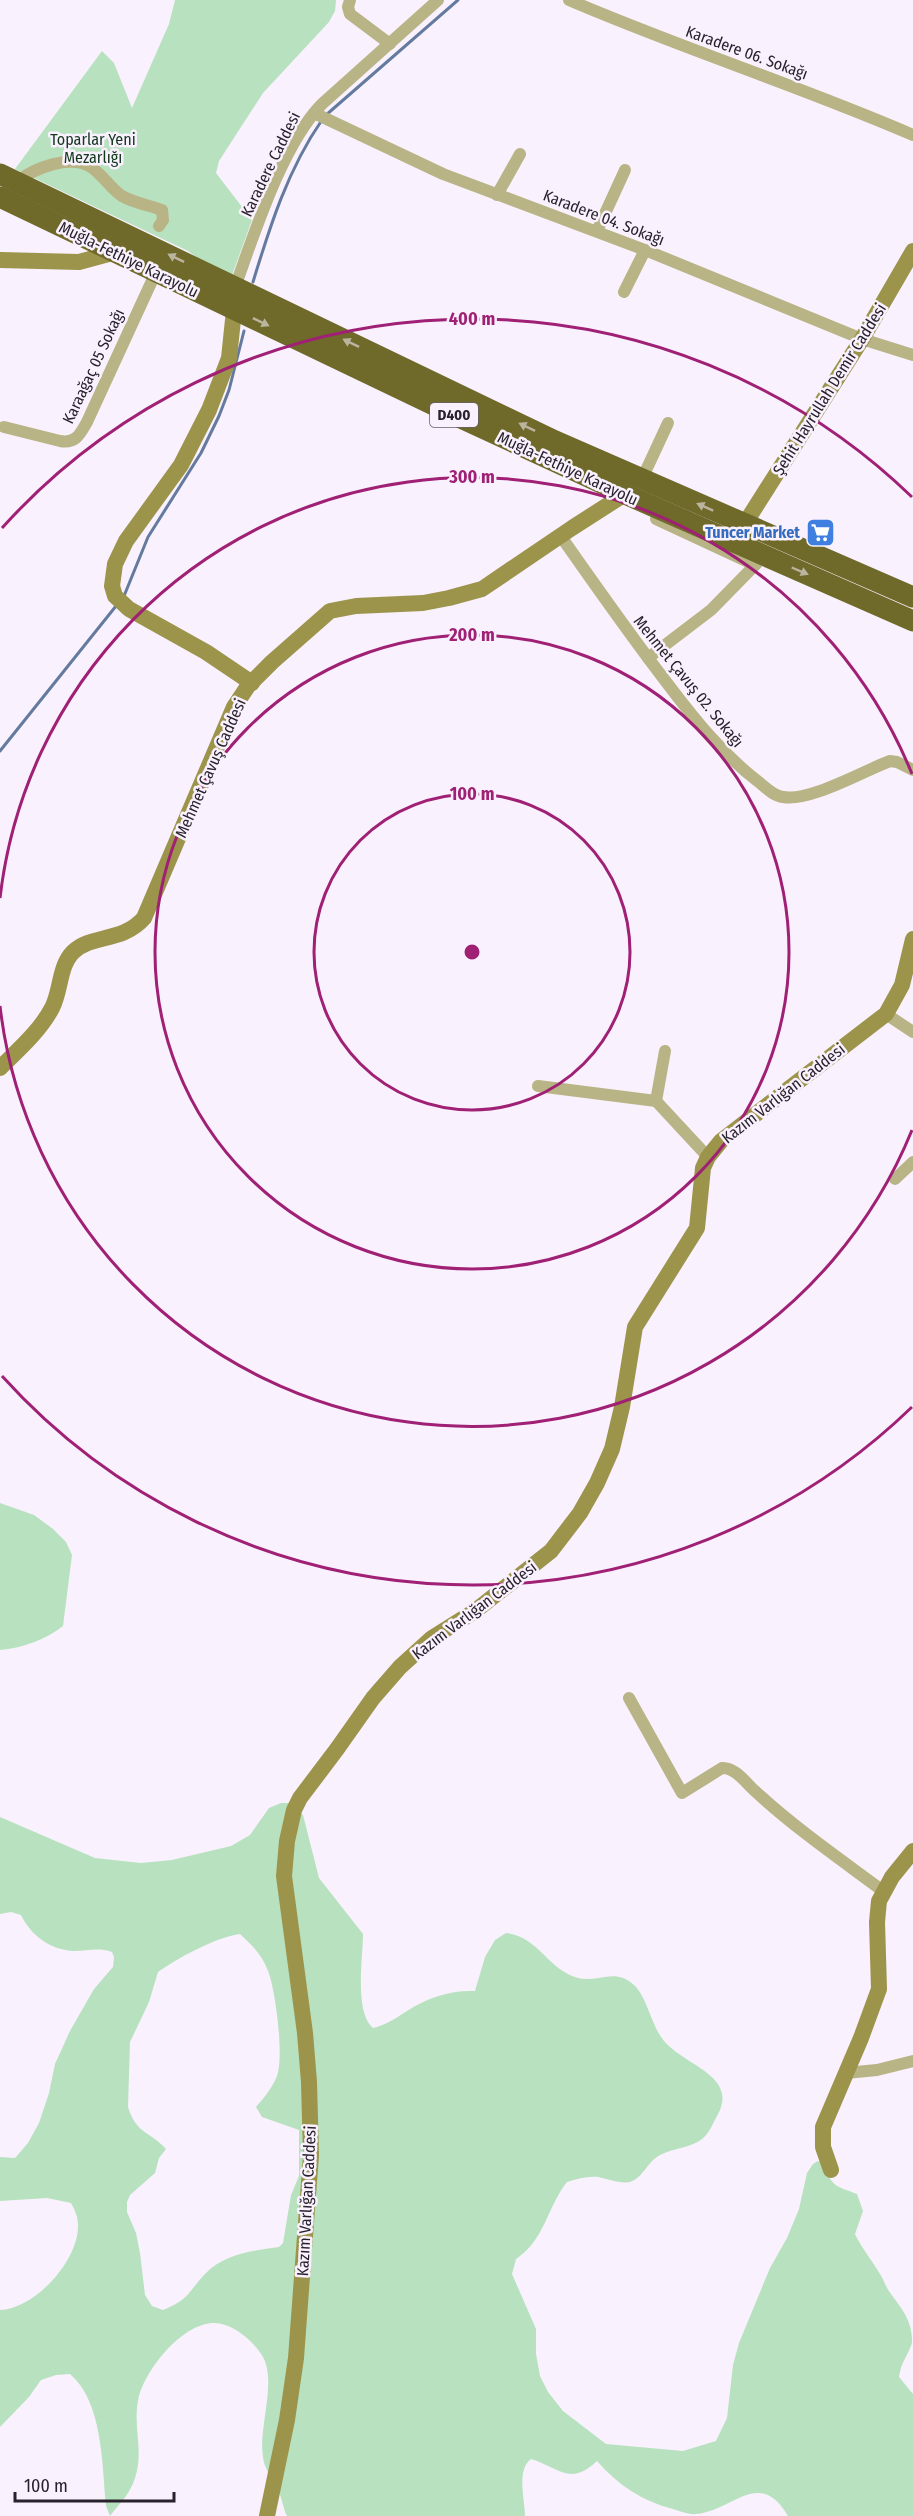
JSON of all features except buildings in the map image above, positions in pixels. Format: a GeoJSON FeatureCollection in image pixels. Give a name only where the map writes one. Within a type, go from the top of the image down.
{"type":"FeatureCollection","features":[{"type":"Feature","properties":{"kind":"highway","name":"Muğla-Fethiye Karayolu"},"geometry":{"type":"LineString","coordinates":[[9,178],[555,441],[913,597]]}},
{"type":"Feature","properties":{"kind":"highway","name":"Muğla-Fethiye Karayolu"},"geometry":{"type":"LineString","coordinates":[[0,197],[621,497],[760,560],[913,621]]}},
{"type":"Feature","properties":{"kind":"street"},"geometry":{"type":"LineString","coordinates":[[350,0],[348,7],[350,14],[390,44]]}},
{"type":"Feature","properties":{"kind":"street","name":"Karadere Caddesi"},"geometry":{"type":"LineString","coordinates":[[235,287],[274,186],[299,135],[315,114],[438,0]]}},
{"type":"Feature","properties":{"kind":"street","name":"Karadere 06. Sokağı"},"geometry":{"type":"LineString","coordinates":[[569,0],[642,31],[846,106],[913,135]]}},
{"type":"Feature","properties":{"kind":"street","name":"Karadere 04. Sokağı"},"geometry":{"type":"LineString","coordinates":[[315,114],[443,174],[597,231],[862,339],[913,355]]}},
{"type":"Feature","properties":{"kind":"street"},"geometry":{"type":"LineString","coordinates":[[497,195],[520,154]]}},
{"type":"Feature","properties":{"kind":"street"},"geometry":{"type":"LineString","coordinates":[[9,178],[77,161],[91,167],[120,195],[162,210],[163,220],[159,226]]}},
{"type":"Feature","properties":{"kind":"street"},"geometry":{"type":"LineString","coordinates":[[597,231],[626,170]]}},
{"type":"Feature","properties":{"kind":"street"},"geometry":{"type":"LineString","coordinates":[[624,292],[645,250]]}},
{"type":"Feature","properties":{"kind":"street"},"geometry":{"type":"LineString","coordinates":[[0,260],[80,262],[116,252]]}},
{"type":"Feature","properties":{"kind":"street","name":"Şehit Hayrullah Demir Caddesi"},"geometry":{"type":"LineString","coordinates":[[744,525],[862,339],[913,252]]}},
{"type":"Feature","properties":{"kind":"street","name":"Karaağaç 05 Sokağı"},"geometry":{"type":"LineString","coordinates":[[4,427],[60,441],[76,440],[87,422],[156,272]]}},
{"type":"Feature","properties":{"kind":"street"},"geometry":{"type":"LineString","coordinates":[[234,310],[229,357],[222,380],[181,465],[134,529],[120,554],[112,575],[120,601],[206,652],[252,683]]}},
{"type":"Feature","properties":{"kind":"street"},"geometry":{"type":"LineString","coordinates":[[642,479],[668,423]]}},
{"type":"Feature","properties":{"kind":"street","name":"Mehmet Çavuş Caddesi"},"geometry":{"type":"LineString","coordinates":[[0,1068],[33,1034],[52,1007],[64,968],[73,952],[82,946],[125,933],[144,918],[234,707],[252,683],[304,632],[330,611],[356,606],[423,603],[475,591],[498,579],[560,535],[621,497]]}},
{"type":"Feature","properties":{"kind":"street","name":"Mehmet Çavuş 02. Sokağı"},"geometry":{"type":"LineString","coordinates":[[560,535],[648,658],[702,727],[731,760],[772,793],[782,797],[792,797],[826,788],[890,761],[913,770]]}},
{"type":"Feature","properties":{"kind":"street"},"geometry":{"type":"LineString","coordinates":[[648,658],[711,610],[760,560]]}},
{"type":"Feature","properties":{"kind":"street","name":"Kazım Varlığan Caddesi"},"geometry":{"type":"LineString","coordinates":[[267,2516],[287,2420],[296,2358],[311,2155],[305,2033],[284,1876],[287,1840],[294,1810],[300,1798],[373,1698],[400,1667],[432,1638],[475,1611],[551,1551],[580,1514],[612,1449],[622,1407],[635,1327],[697,1228],[701,1180],[708,1157],[721,1141],[886,1014],[902,986],[913,939]]}},
{"type":"Feature","properties":{"kind":"street"},"geometry":{"type":"LineString","coordinates":[[886,1014],[913,1032]]}},
{"type":"Feature","properties":{"kind":"street"},"geometry":{"type":"LineString","coordinates":[[656,1101],[665,1051]]}},
{"type":"Feature","properties":{"kind":"street"},"geometry":{"type":"LineString","coordinates":[[538,1086],[656,1101],[708,1157]]}},
{"type":"Feature","properties":{"kind":"street"},"geometry":{"type":"LineString","coordinates":[[895,1179],[913,1162]]}},
{"type":"Feature","properties":{"kind":"street"},"geometry":{"type":"LineString","coordinates":[[629,1698],[682,1793],[722,1768],[727,1768],[772,1806],[883,1891]]}},
{"type":"Feature","properties":{"kind":"street"},"geometry":{"type":"LineString","coordinates":[[831,2170],[823,2146],[823,2127],[879,1989],[877,1910],[883,1891],[913,1851]]}},
{"type":"Feature","properties":{"kind":"street"},"geometry":{"type":"LineString","coordinates":[[846,2073],[877,2070],[913,2061]]}},
{"type":"Feature","properties":{"kind":"green space","name":"Toparlar Yeni Mezarlığı"},"geometry":{"type":"Polygon","coordinates":[[[175,0],[336,0],[335,11],[329,22],[263,93],[219,161],[216,173],[252,220],[231,278],[215,271],[188,251],[15,169],[102,51],[114,63],[132,108],[169,24],[175,0]]]}},
{"type":"Feature","properties":{"kind":"green space"},"geometry":{"type":"Polygon","coordinates":[[[0,1503],[34,1515],[66,1542],[72,1555],[63,1626],[33,1642],[0,1650],[0,1503]]]}},
{"type":"Feature","properties":{"kind":"green space"},"geometry":{"type":"Polygon","coordinates":[[[281,1803],[291,1803],[303,1815],[319,1878],[363,1934],[361,1997],[363,2010],[373,2028],[387,2023],[431,1998],[448,1993],[475,1991],[485,1957],[495,1940],[506,1933],[527,1941],[568,1974],[585,1979],[620,1977],[634,1985],[664,2041],[673,2050],[707,2073],[716,2081],[721,2091],[722,2102],[717,2116],[704,2137],[698,2142],[660,2155],[634,2180],[622,2182],[594,2177],[567,2182],[540,2233],[526,2251],[516,2259],[512,2274],[536,2329],[536,2354],[540,2376],[548,2392],[563,2411],[606,2444],[683,2451],[716,2441],[727,2418],[733,2365],[739,2343],[770,2268],[787,2238],[799,2209],[807,2173],[818,2161],[823,2163],[835,2184],[857,2194],[863,2211],[855,2234],[911,2328],[912,2343],[899,2377],[913,2394],[913,2516],[788,2516],[777,2502],[767,2495],[756,2493],[709,2511],[690,2514],[641,2497],[613,2478],[597,2461],[588,2469],[571,2474],[531,2459],[524,2470],[522,2486],[525,2516],[287,2516],[263,2457],[268,2380],[263,2357],[248,2339],[234,2329],[213,2323],[201,2325],[177,2340],[155,2364],[147,2377],[141,2389],[137,2411],[138,2468],[128,2494],[110,2516],[106,2506],[102,2454],[95,2417],[81,2386],[70,2374],[56,2375],[41,2380],[29,2397],[0,2427],[0,2310],[27,2301],[52,2280],[71,2253],[78,2225],[71,2203],[47,2198],[0,2201],[0,2157],[15,2158],[28,2143],[39,2123],[55,2064],[70,2031],[94,1989],[113,1967],[114,1957],[112,1952],[102,1950],[74,1951],[57,1948],[36,1935],[21,1915],[11,1912],[0,1914],[0,1817],[95,1858],[141,1863],[172,1860],[231,1846],[250,1835],[269,1808],[281,1803]],[[240,1934],[209,1944],[158,1972],[149,2002],[130,2042],[128,2107],[131,2116],[139,2127],[166,2149],[159,2158],[155,2173],[130,2195],[127,2212],[136,2233],[145,2295],[152,2306],[163,2310],[183,2299],[205,2274],[221,2261],[240,2254],[279,2247],[283,2243],[291,2195],[299,2176],[299,2130],[262,2117],[256,2107],[268,2093],[277,2076],[280,2054],[278,2024],[274,1993],[266,1966],[253,1947],[240,1934]]]}},
{"type":"Feature","properties":{"kind":"waterway"},"geometry":{"type":"LineString","coordinates":[[326,115],[458,0]]}},
{"type":"Feature","properties":{"kind":"waterway"},"geometry":{"type":"LineString","coordinates":[[253,282],[273,219],[290,178],[322,120]]}},
{"type":"Feature","properties":{"kind":"waterway"},"geometry":{"type":"LineString","coordinates":[[124,596],[148,537],[201,453],[219,416],[229,390],[244,331]]}},
{"type":"Feature","properties":{"kind":"waterway"},"geometry":{"type":"LineString","coordinates":[[0,751],[116,606]]}},
{"type":"Feature","properties":{"kind":"place","name":"Tuncer Market"},"geometry":{"type":"Point","coordinates":[821,532]}}]}
